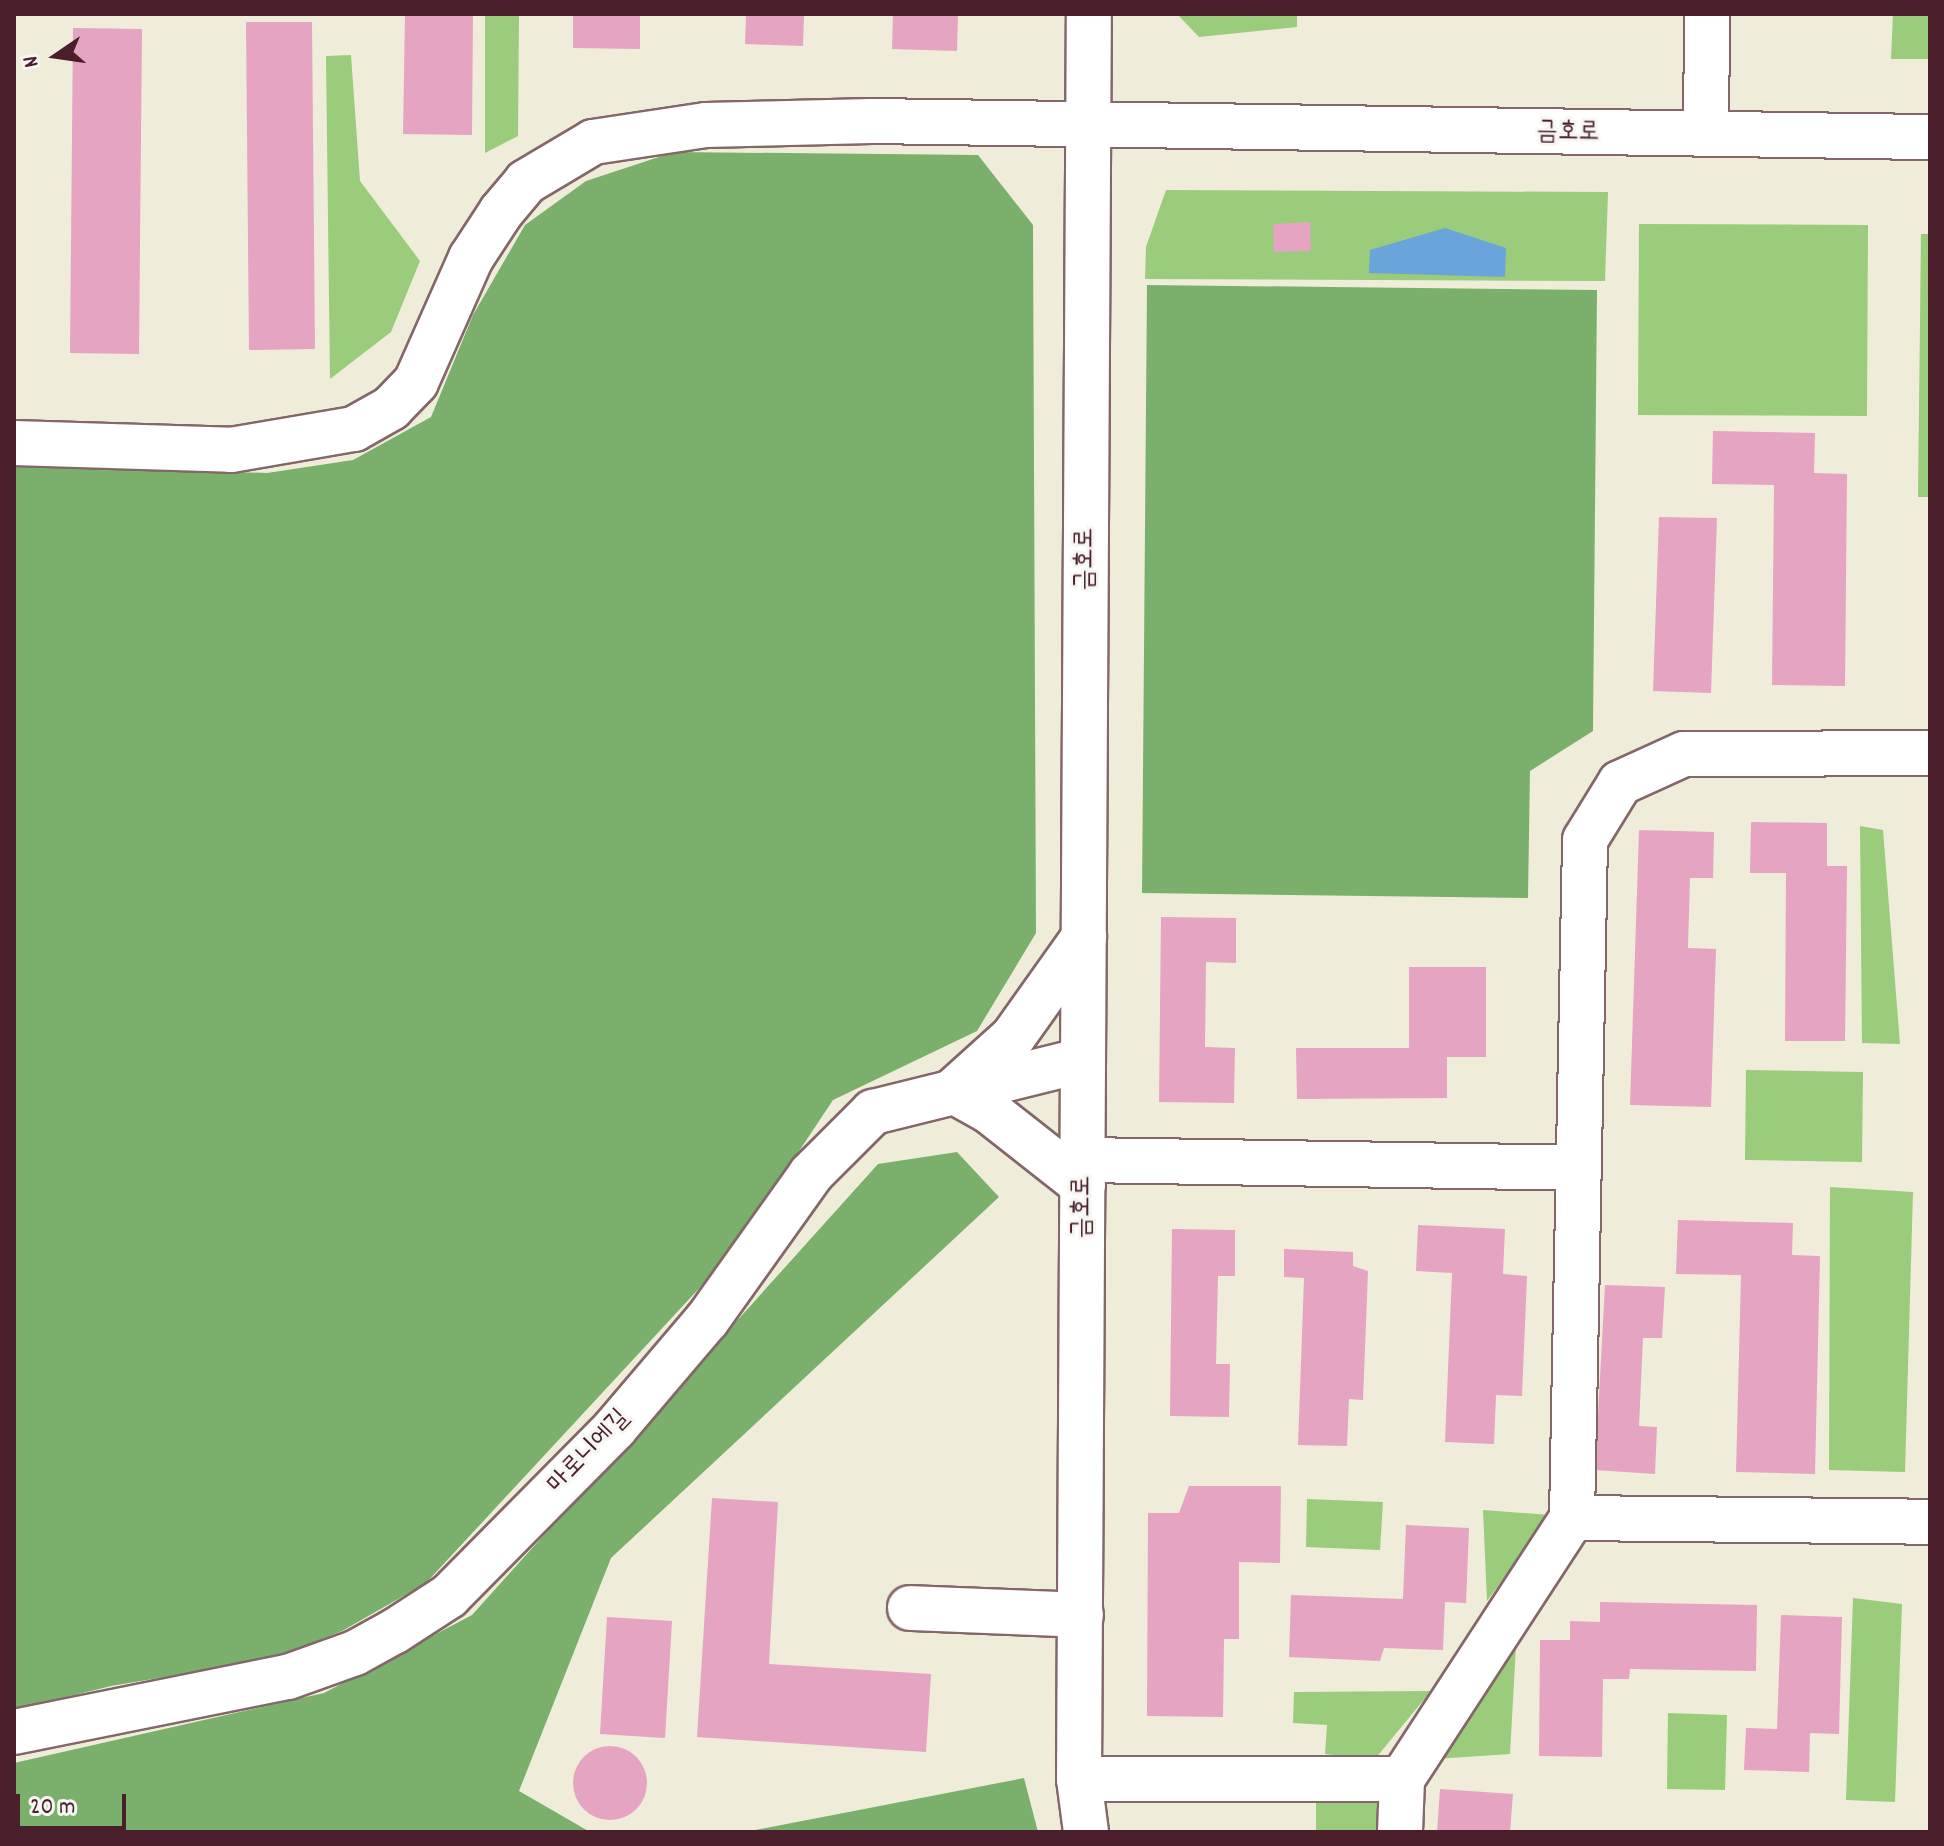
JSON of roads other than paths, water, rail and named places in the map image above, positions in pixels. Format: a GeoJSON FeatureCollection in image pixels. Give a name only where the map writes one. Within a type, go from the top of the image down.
{"type":"FeatureCollection","features":[{"type":"Feature","properties":{"kind":"street"},"geometry":{"type":"LineString","coordinates":[[14,443],[231,450],[354,429],[391,408],[416,382],[471,258],[526,182],[593,142],[706,125],[871,121],[1087,127],[1089,14]]}},
{"type":"Feature","properties":{"kind":"street"},"geometry":{"type":"LineString","coordinates":[[1706,134],[1707,14]]}},
{"type":"Feature","properties":{"kind":"street","name":"금호로"},"geometry":{"type":"LineString","coordinates":[[1086,1832],[1079,1779],[1087,127],[1930,137]]}},
{"type":"Feature","properties":{"kind":"street"},"geometry":{"type":"LineString","coordinates":[[1400,1832],[1402,1779],[1572,1518],[1585,840],[1620,783],[1684,754],[1930,753]]}},
{"type":"Feature","properties":{"kind":"street"},"geometry":{"type":"LineString","coordinates":[[1084,937],[1013,1037],[953,1091],[1083,1172],[1578,1168]]}},
{"type":"Feature","properties":{"kind":"street","name":"마로니에길"},"geometry":{"type":"LineString","coordinates":[[14,1732],[288,1677],[355,1653],[449,1596],[615,1428],[687,1344],[838,1143],[873,1112],[1083,1060]]}},
{"type":"Feature","properties":{"kind":"street"},"geometry":{"type":"LineString","coordinates":[[1572,1518],[1930,1522]]}},
{"type":"Feature","properties":{"kind":"street"},"geometry":{"type":"LineString","coordinates":[[910,1608],[1081,1615]]}},
{"type":"Feature","properties":{"kind":"street"},"geometry":{"type":"LineString","coordinates":[[1079,1779],[1402,1779]]}},
{"type":"Feature","properties":{"kind":"water"},"geometry":{"type":"Polygon","coordinates":[[[1445,228],[1506,248],[1505,277],[1369,273],[1370,250],[1445,228]]]}}]}
